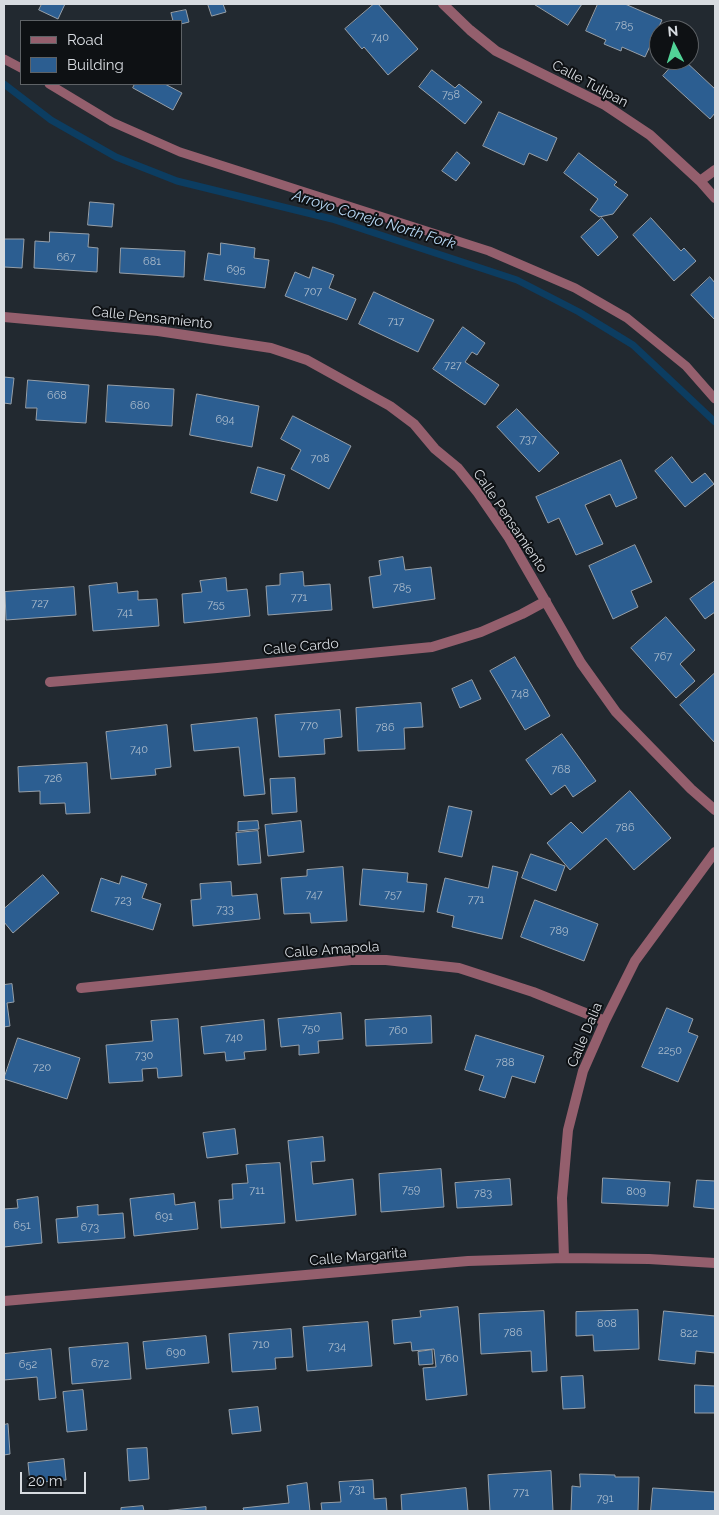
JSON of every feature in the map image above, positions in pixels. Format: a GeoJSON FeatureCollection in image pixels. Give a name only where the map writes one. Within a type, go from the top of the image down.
{"type":"FeatureCollection","features":[{"type":"Feature","properties":{"kind":"street","name":"Calle Tulipan"},"geometry":{"type":"LineString","coordinates":[[443,4],[470,30],[496,51],[605,105],[650,135],[700,181],[715,198]]}},
{"type":"Feature","properties":{"kind":"street"},"geometry":{"type":"LineString","coordinates":[[700,181],[715,170]]}},
{"type":"Feature","properties":{"kind":"street","name":"Calle Pensamiento"},"geometry":{"type":"LineString","coordinates":[[4,317],[158,331],[271,348],[307,360],[390,406],[414,424],[435,448],[458,468],[478,493],[509,538],[581,663],[616,712],[691,789],[715,810]]}},
{"type":"Feature","properties":{"kind":"street","name":"Calle Cardo"},"geometry":{"type":"LineString","coordinates":[[50,682],[432,647],[481,632],[546,601]]}},
{"type":"Feature","properties":{"kind":"street","name":"Calle Dalia"},"geometry":{"type":"LineString","coordinates":[[564,1258],[562,1198],[568,1130],[583,1071],[635,961],[715,852]]}},
{"type":"Feature","properties":{"kind":"street","name":"Calle Amapola"},"geometry":{"type":"LineString","coordinates":[[81,988],[351,960],[386,960],[459,968],[533,992],[605,1021]]}},
{"type":"Feature","properties":{"kind":"street","name":"Calle Margarita"},"geometry":{"type":"LineString","coordinates":[[4,1301],[468,1261],[564,1258],[649,1259],[715,1263]]}},
{"type":"Feature","properties":{"kind":"lane"},"geometry":{"type":"LineString","coordinates":[[4,59],[20,67]]}},
{"type":"Feature","properties":{"kind":"lane"},"geometry":{"type":"LineString","coordinates":[[51,85],[112,122],[180,152],[490,251],[575,288],[627,318],[686,366],[715,399]]}},
{"type":"Feature","properties":{"kind":"building"},"geometry":{"type":"Polygon","coordinates":[[[42,4],[65,4],[58,19],[39,10],[42,4]]]}},
{"type":"Feature","properties":{"kind":"building"},"geometry":{"type":"Polygon","coordinates":[[[208,4],[223,4],[226,12],[212,16],[208,4]]]}},
{"type":"Feature","properties":{"kind":"building"},"geometry":{"type":"Polygon","coordinates":[[[374,4],[378,4],[418,49],[388,75],[364,47],[362,49],[345,29],[374,4]]]}},
{"type":"Feature","properties":{"kind":"building"},"geometry":{"type":"Polygon","coordinates":[[[534,4],[582,4],[568,25],[534,4]]]}},
{"type":"Feature","properties":{"kind":"building"},"geometry":{"type":"Polygon","coordinates":[[[598,4],[625,4],[662,20],[649,20],[649,48],[645,57],[622,47],[621,51],[604,44],[606,40],[586,31],[598,4]]]}},
{"type":"Feature","properties":{"kind":"building"},"geometry":{"type":"Polygon","coordinates":[[[186,10],[189,22],[182,24],[182,20],[173,20],[171,13],[186,10]]]}},
{"type":"Feature","properties":{"kind":"building"},"geometry":{"type":"Polygon","coordinates":[[[432,70],[455,88],[459,84],[482,102],[465,124],[419,87],[432,70]]]}},
{"type":"Feature","properties":{"kind":"building"},"geometry":{"type":"Polygon","coordinates":[[[668,70],[695,70],[715,89],[715,113],[710,119],[663,76],[668,70]]]}},
{"type":"Feature","properties":{"kind":"building"},"geometry":{"type":"Polygon","coordinates":[[[134,85],[167,85],[182,93],[173,110],[133,88],[134,85]]]}},
{"type":"Feature","properties":{"kind":"building"},"geometry":{"type":"Polygon","coordinates":[[[499,112],[557,138],[547,161],[529,153],[524,165],[483,146],[499,112]]]}},
{"type":"Feature","properties":{"kind":"building"},"geometry":{"type":"Polygon","coordinates":[[[457,152],[470,163],[456,181],[442,171],[457,152]]]}},
{"type":"Feature","properties":{"kind":"building"},"geometry":{"type":"Polygon","coordinates":[[[579,153],[617,182],[614,185],[628,195],[613,214],[599,217],[590,210],[598,199],[564,173],[579,153]]]}},
{"type":"Feature","properties":{"kind":"building"},"geometry":{"type":"Polygon","coordinates":[[[90,202],[114,204],[112,227],[88,225],[90,202]]]}},
{"type":"Feature","properties":{"kind":"building"},"geometry":{"type":"Polygon","coordinates":[[[602,218],[618,237],[598,256],[581,237],[602,218]]]}},
{"type":"Feature","properties":{"kind":"building"},"geometry":{"type":"Polygon","coordinates":[[[651,218],[681,251],[684,248],[696,261],[674,281],[633,235],[651,218]]]}},
{"type":"Feature","properties":{"kind":"building"},"geometry":{"type":"Polygon","coordinates":[[[50,232],[89,234],[88,247],[98,248],[97,272],[34,268],[35,241],[49,242],[50,232]]]}},
{"type":"Feature","properties":{"kind":"building"},"geometry":{"type":"Polygon","coordinates":[[[4,239],[24,239],[22,268],[4,267],[4,239]]]}},
{"type":"Feature","properties":{"kind":"building"},"geometry":{"type":"Polygon","coordinates":[[[221,243],[255,248],[254,258],[269,260],[265,288],[204,280],[208,253],[220,255],[221,243]]]}},
{"type":"Feature","properties":{"kind":"building"},"geometry":{"type":"Polygon","coordinates":[[[121,248],[185,251],[184,277],[120,273],[121,248]]]}},
{"type":"Feature","properties":{"kind":"building"},"geometry":{"type":"Polygon","coordinates":[[[313,267],[334,275],[329,288],[356,299],[347,320],[285,296],[295,272],[309,278],[313,267]]]}},
{"type":"Feature","properties":{"kind":"building"},"geometry":{"type":"Polygon","coordinates":[[[710,277],[715,283],[715,320],[691,295],[710,277]]]}},
{"type":"Feature","properties":{"kind":"building"},"geometry":{"type":"Polygon","coordinates":[[[374,292],[434,320],[418,352],[359,324],[374,292]]]}},
{"type":"Feature","properties":{"kind":"building"},"geometry":{"type":"Polygon","coordinates":[[[463,327],[485,343],[477,355],[472,352],[465,362],[499,385],[485,405],[433,369],[463,327]]]}},
{"type":"Feature","properties":{"kind":"building"},"geometry":{"type":"Polygon","coordinates":[[[4,377],[14,378],[11,404],[4,403],[4,377]]]}},
{"type":"Feature","properties":{"kind":"building"},"geometry":{"type":"Polygon","coordinates":[[[28,380],[89,385],[86,423],[36,420],[37,408],[26,408],[28,380]]]}},
{"type":"Feature","properties":{"kind":"building"},"geometry":{"type":"Polygon","coordinates":[[[108,385],[174,389],[172,426],[106,422],[108,385]]]}},
{"type":"Feature","properties":{"kind":"building"},"geometry":{"type":"Polygon","coordinates":[[[197,394],[259,406],[252,447],[190,435],[197,394]]]}},
{"type":"Feature","properties":{"kind":"building"},"geometry":{"type":"Polygon","coordinates":[[[517,409],[559,453],[539,472],[497,427],[517,409]]]}},
{"type":"Feature","properties":{"kind":"building"},"geometry":{"type":"Polygon","coordinates":[[[293,416],[351,446],[329,489],[291,469],[301,450],[281,439],[293,416]]]}},
{"type":"Feature","properties":{"kind":"building"},"geometry":{"type":"Polygon","coordinates":[[[672,457],[692,483],[705,473],[714,484],[685,507],[655,471],[672,457]]]}},
{"type":"Feature","properties":{"kind":"building"},"geometry":{"type":"Polygon","coordinates":[[[621,460],[637,498],[616,507],[610,494],[585,505],[603,544],[576,555],[559,518],[548,523],[536,497],[621,460]]]}},
{"type":"Feature","properties":{"kind":"building"},"geometry":{"type":"Polygon","coordinates":[[[258,467],[285,475],[277,501],[251,493],[258,467]]]}},
{"type":"Feature","properties":{"kind":"building"},"geometry":{"type":"Polygon","coordinates":[[[635,545],[652,582],[631,591],[638,607],[613,619],[589,566],[635,545]]]}},
{"type":"Feature","properties":{"kind":"building"},"geometry":{"type":"Polygon","coordinates":[[[403,557],[405,570],[431,567],[435,599],[373,608],[369,577],[381,575],[379,561],[403,557]]]}},
{"type":"Feature","properties":{"kind":"building"},"geometry":{"type":"Polygon","coordinates":[[[303,572],[304,586],[330,584],[332,610],[268,615],[266,586],[280,585],[280,574],[303,572]]]}},
{"type":"Feature","properties":{"kind":"building"},"geometry":{"type":"Polygon","coordinates":[[[226,578],[227,591],[247,589],[250,616],[184,623],[182,594],[202,592],[200,581],[226,578]]]}},
{"type":"Feature","properties":{"kind":"building"},"geometry":{"type":"Polygon","coordinates":[[[715,581],[715,612],[705,619],[690,599],[715,581]]]}},
{"type":"Feature","properties":{"kind":"building"},"geometry":{"type":"Polygon","coordinates":[[[117,583],[118,593],[138,591],[138,600],[157,599],[159,626],[93,631],[89,586],[117,583]]]}},
{"type":"Feature","properties":{"kind":"building"},"geometry":{"type":"Polygon","coordinates":[[[74,587],[76,615],[6,620],[5,592],[74,587]]]}},
{"type":"Feature","properties":{"kind":"building"},"geometry":{"type":"Polygon","coordinates":[[[666,617],[695,650],[680,664],[695,681],[676,698],[631,648],[666,617]]]}},
{"type":"Feature","properties":{"kind":"building"},"geometry":{"type":"Polygon","coordinates":[[[515,657],[550,716],[525,730],[490,671],[515,657]]]}},
{"type":"Feature","properties":{"kind":"building"},"geometry":{"type":"Polygon","coordinates":[[[715,673],[715,743],[680,705],[715,673]]]}},
{"type":"Feature","properties":{"kind":"building"},"geometry":{"type":"Polygon","coordinates":[[[472,680],[481,699],[460,708],[452,689],[472,680]]]}},
{"type":"Feature","properties":{"kind":"building"},"geometry":{"type":"Polygon","coordinates":[[[421,703],[423,727],[404,728],[405,749],[358,751],[356,708],[421,703]]]}},
{"type":"Feature","properties":{"kind":"building"},"geometry":{"type":"Polygon","coordinates":[[[340,710],[342,737],[324,739],[325,754],[279,757],[275,715],[340,710]]]}},
{"type":"Feature","properties":{"kind":"building"},"geometry":{"type":"Polygon","coordinates":[[[257,718],[265,794],[244,796],[239,747],[194,751],[191,725],[257,718]]]}},
{"type":"Feature","properties":{"kind":"building"},"geometry":{"type":"Polygon","coordinates":[[[167,725],[171,767],[155,769],[156,775],[111,779],[106,732],[167,725]]]}},
{"type":"Feature","properties":{"kind":"building"},"geometry":{"type":"Polygon","coordinates":[[[562,734],[596,781],[573,797],[565,785],[551,795],[526,760],[562,734]]]}},
{"type":"Feature","properties":{"kind":"building"},"geometry":{"type":"Polygon","coordinates":[[[87,763],[90,813],[66,814],[65,803],[40,804],[40,791],[19,792],[18,767],[87,763]]]}},
{"type":"Feature","properties":{"kind":"building"},"geometry":{"type":"Polygon","coordinates":[[[295,778],[297,812],[272,814],[270,779],[295,778]]]}},
{"type":"Feature","properties":{"kind":"building"},"geometry":{"type":"Polygon","coordinates":[[[630,791],[671,838],[634,870],[606,838],[570,870],[547,843],[571,822],[582,833],[630,791]]]}},
{"type":"Feature","properties":{"kind":"building"},"geometry":{"type":"Polygon","coordinates":[[[449,806],[472,811],[462,857],[439,852],[449,806]]]}},
{"type":"Feature","properties":{"kind":"building"},"geometry":{"type":"Polygon","coordinates":[[[258,821],[259,829],[238,831],[238,822],[258,821]]]}},
{"type":"Feature","properties":{"kind":"building"},"geometry":{"type":"Polygon","coordinates":[[[301,821],[304,852],[268,856],[265,825],[301,821]]]}},
{"type":"Feature","properties":{"kind":"building"},"geometry":{"type":"Polygon","coordinates":[[[258,831],[261,863],[238,865],[236,833],[258,831]]]}},
{"type":"Feature","properties":{"kind":"building"},"geometry":{"type":"Polygon","coordinates":[[[531,854],[565,866],[556,891],[522,878],[531,854]]]}},
{"type":"Feature","properties":{"kind":"building"},"geometry":{"type":"Polygon","coordinates":[[[493,866],[518,872],[502,939],[452,927],[454,916],[437,912],[445,878],[488,888],[493,866]]]}},
{"type":"Feature","properties":{"kind":"building"},"geometry":{"type":"Polygon","coordinates":[[[343,867],[347,921],[311,923],[310,913],[284,914],[281,878],[307,876],[307,870],[343,867]]]}},
{"type":"Feature","properties":{"kind":"building"},"geometry":{"type":"Polygon","coordinates":[[[363,869],[408,873],[407,882],[427,884],[424,912],[360,905],[363,869]]]}},
{"type":"Feature","properties":{"kind":"building"},"geometry":{"type":"Polygon","coordinates":[[[43,875],[59,893],[13,933],[4,922],[4,909],[43,875]]]}},
{"type":"Feature","properties":{"kind":"building"},"geometry":{"type":"Polygon","coordinates":[[[122,876],[147,884],[142,898],[161,904],[153,930],[91,911],[101,878],[119,884],[122,876]]]}},
{"type":"Feature","properties":{"kind":"building"},"geometry":{"type":"Polygon","coordinates":[[[231,882],[232,896],[257,894],[260,919],[193,926],[191,900],[201,899],[200,884],[231,882]]]}},
{"type":"Feature","properties":{"kind":"building"},"geometry":{"type":"Polygon","coordinates":[[[535,900],[598,924],[584,961],[521,937],[535,900]]]}},
{"type":"Feature","properties":{"kind":"building"},"geometry":{"type":"Polygon","coordinates":[[[12,984],[14,1002],[7,1003],[10,1026],[4,1027],[4,985],[12,984]]]}},
{"type":"Feature","properties":{"kind":"building"},"geometry":{"type":"Polygon","coordinates":[[[667,1008],[693,1019],[688,1032],[698,1036],[678,1082],[642,1067],[667,1008]]]}},
{"type":"Feature","properties":{"kind":"building"},"geometry":{"type":"Polygon","coordinates":[[[341,1013],[343,1039],[318,1041],[319,1053],[299,1055],[299,1045],[281,1047],[278,1019],[341,1013]]]}},
{"type":"Feature","properties":{"kind":"building"},"geometry":{"type":"Polygon","coordinates":[[[431,1016],[432,1043],[366,1046],[365,1020],[431,1016]]]}},
{"type":"Feature","properties":{"kind":"building"},"geometry":{"type":"Polygon","coordinates":[[[178,1019],[182,1076],[158,1078],[157,1068],[142,1069],[143,1081],[109,1083],[106,1045],[153,1041],[151,1021],[178,1019]]]}},
{"type":"Feature","properties":{"kind":"building"},"geometry":{"type":"Polygon","coordinates":[[[264,1020],[266,1050],[244,1052],[245,1059],[226,1061],[225,1052],[204,1054],[201,1027],[264,1020]]]}},
{"type":"Feature","properties":{"kind":"building"},"geometry":{"type":"Polygon","coordinates":[[[476,1035],[544,1056],[535,1083],[512,1076],[505,1098],[479,1090],[484,1076],[465,1070],[476,1035]]]}},
{"type":"Feature","properties":{"kind":"building"},"geometry":{"type":"Polygon","coordinates":[[[18,1038],[80,1058],[67,1099],[4,1079],[18,1038]]]}},
{"type":"Feature","properties":{"kind":"building"},"geometry":{"type":"Polygon","coordinates":[[[235,1129],[238,1154],[207,1158],[203,1133],[235,1129]]]}},
{"type":"Feature","properties":{"kind":"building"},"geometry":{"type":"Polygon","coordinates":[[[323,1137],[325,1161],[311,1162],[313,1184],[353,1179],[356,1215],[296,1221],[288,1141],[323,1137]]]}},
{"type":"Feature","properties":{"kind":"building"},"geometry":{"type":"Polygon","coordinates":[[[280,1163],[285,1223],[221,1228],[219,1200],[233,1199],[232,1184],[248,1183],[246,1165],[280,1163]]]}},
{"type":"Feature","properties":{"kind":"building"},"geometry":{"type":"Polygon","coordinates":[[[441,1169],[444,1207],[381,1212],[379,1174],[441,1169]]]}},
{"type":"Feature","properties":{"kind":"building"},"geometry":{"type":"Polygon","coordinates":[[[603,1178],[670,1182],[668,1206],[602,1203],[603,1178]]]}},
{"type":"Feature","properties":{"kind":"building"},"geometry":{"type":"Polygon","coordinates":[[[510,1179],[512,1205],[457,1208],[455,1183],[510,1179]]]}},
{"type":"Feature","properties":{"kind":"building"},"geometry":{"type":"Polygon","coordinates":[[[697,1180],[715,1181],[715,1209],[694,1207],[697,1180]]]}},
{"type":"Feature","properties":{"kind":"building"},"geometry":{"type":"Polygon","coordinates":[[[174,1194],[175,1205],[195,1202],[198,1229],[134,1236],[130,1199],[174,1194]]]}},
{"type":"Feature","properties":{"kind":"building"},"geometry":{"type":"Polygon","coordinates":[[[38,1197],[42,1243],[4,1247],[4,1209],[18,1208],[17,1200],[38,1197]]]}},
{"type":"Feature","properties":{"kind":"building"},"geometry":{"type":"Polygon","coordinates":[[[98,1205],[98,1215],[123,1213],[125,1238],[58,1243],[56,1219],[78,1217],[77,1207],[98,1205]]]}},
{"type":"Feature","properties":{"kind":"building"},"geometry":{"type":"Polygon","coordinates":[[[458,1307],[467,1395],[426,1400],[423,1368],[436,1367],[434,1349],[412,1351],[411,1342],[394,1344],[392,1320],[421,1317],[420,1311],[458,1307]]]}},
{"type":"Feature","properties":{"kind":"building"},"geometry":{"type":"Polygon","coordinates":[[[638,1310],[639,1349],[594,1351],[593,1335],[576,1336],[576,1312],[638,1310]]]}},
{"type":"Feature","properties":{"kind":"building"},"geometry":{"type":"Polygon","coordinates":[[[544,1311],[547,1371],[532,1372],[531,1351],[481,1354],[479,1314],[544,1311]]]}},
{"type":"Feature","properties":{"kind":"building"},"geometry":{"type":"Polygon","coordinates":[[[664,1311],[715,1316],[715,1353],[696,1351],[695,1364],[659,1360],[664,1311]]]}},
{"type":"Feature","properties":{"kind":"building"},"geometry":{"type":"Polygon","coordinates":[[[368,1322],[372,1366],[307,1371],[303,1327],[368,1322]]]}},
{"type":"Feature","properties":{"kind":"building"},"geometry":{"type":"Polygon","coordinates":[[[291,1329],[293,1357],[275,1358],[276,1369],[232,1372],[229,1334],[291,1329]]]}},
{"type":"Feature","properties":{"kind":"building"},"geometry":{"type":"Polygon","coordinates":[[[206,1336],[209,1363],[146,1369],[143,1342],[206,1336]]]}},
{"type":"Feature","properties":{"kind":"building"},"geometry":{"type":"Polygon","coordinates":[[[128,1343],[131,1379],[72,1384],[69,1348],[128,1343]]]}},
{"type":"Feature","properties":{"kind":"building"},"geometry":{"type":"Polygon","coordinates":[[[51,1349],[56,1398],[39,1400],[37,1377],[4,1380],[4,1354],[51,1349]]]}},
{"type":"Feature","properties":{"kind":"building"},"geometry":{"type":"Polygon","coordinates":[[[432,1350],[433,1364],[419,1365],[418,1352],[432,1350]]]}},
{"type":"Feature","properties":{"kind":"building"},"geometry":{"type":"Polygon","coordinates":[[[583,1376],[585,1408],[563,1409],[561,1377],[583,1376]]]}},
{"type":"Feature","properties":{"kind":"building"},"geometry":{"type":"Polygon","coordinates":[[[695,1385],[715,1386],[715,1413],[695,1413],[695,1385]]]}},
{"type":"Feature","properties":{"kind":"building"},"geometry":{"type":"Polygon","coordinates":[[[83,1390],[87,1430],[67,1432],[63,1392],[83,1390]]]}},
{"type":"Feature","properties":{"kind":"building"},"geometry":{"type":"Polygon","coordinates":[[[258,1407],[261,1431],[232,1434],[229,1410],[258,1407]]]}},
{"type":"Feature","properties":{"kind":"building"},"geometry":{"type":"Polygon","coordinates":[[[8,1424],[10,1454],[4,1455],[4,1425],[8,1424]]]}},
{"type":"Feature","properties":{"kind":"building"},"geometry":{"type":"Polygon","coordinates":[[[147,1448],[149,1479],[129,1481],[127,1449],[147,1448]]]}},
{"type":"Feature","properties":{"kind":"building"},"geometry":{"type":"Polygon","coordinates":[[[64,1459],[66,1480],[30,1483],[28,1463],[64,1459]]]}},
{"type":"Feature","properties":{"kind":"building"},"geometry":{"type":"Polygon","coordinates":[[[551,1471],[553,1511],[490,1511],[488,1475],[551,1471]]]}},
{"type":"Feature","properties":{"kind":"building"},"geometry":{"type":"Polygon","coordinates":[[[580,1474],[639,1477],[638,1511],[571,1511],[572,1486],[580,1487],[580,1474]]]}},
{"type":"Feature","properties":{"kind":"building"},"geometry":{"type":"Polygon","coordinates":[[[373,1480],[374,1499],[386,1498],[387,1511],[322,1511],[321,1503],[341,1502],[339,1482],[373,1480]]]}},
{"type":"Feature","properties":{"kind":"building"},"geometry":{"type":"Polygon","coordinates":[[[307,1483],[310,1511],[244,1511],[243,1508],[289,1503],[287,1486],[307,1483]]]}},
{"type":"Feature","properties":{"kind":"building"},"geometry":{"type":"Polygon","coordinates":[[[466,1488],[468,1511],[402,1511],[401,1495],[466,1488]]]}},
{"type":"Feature","properties":{"kind":"building"},"geometry":{"type":"Polygon","coordinates":[[[653,1488],[715,1492],[715,1511],[651,1511],[653,1488]]]}},
{"type":"Feature","properties":{"kind":"building"},"geometry":{"type":"Polygon","coordinates":[[[143,1506],[144,1511],[121,1511],[121,1508],[143,1506]]]}},
{"type":"Feature","properties":{"kind":"building"},"geometry":{"type":"Polygon","coordinates":[[[206,1507],[206,1511],[163,1511],[206,1507]]]}},
{"type":"Feature","properties":{"kind":"waterway","name":"Arroyo Conejo North Fork"},"geometry":{"type":"LineString","coordinates":[[4,84],[51,120],[116,157],[177,181],[332,219],[517,280],[579,312],[633,345],[715,422]]}}]}
